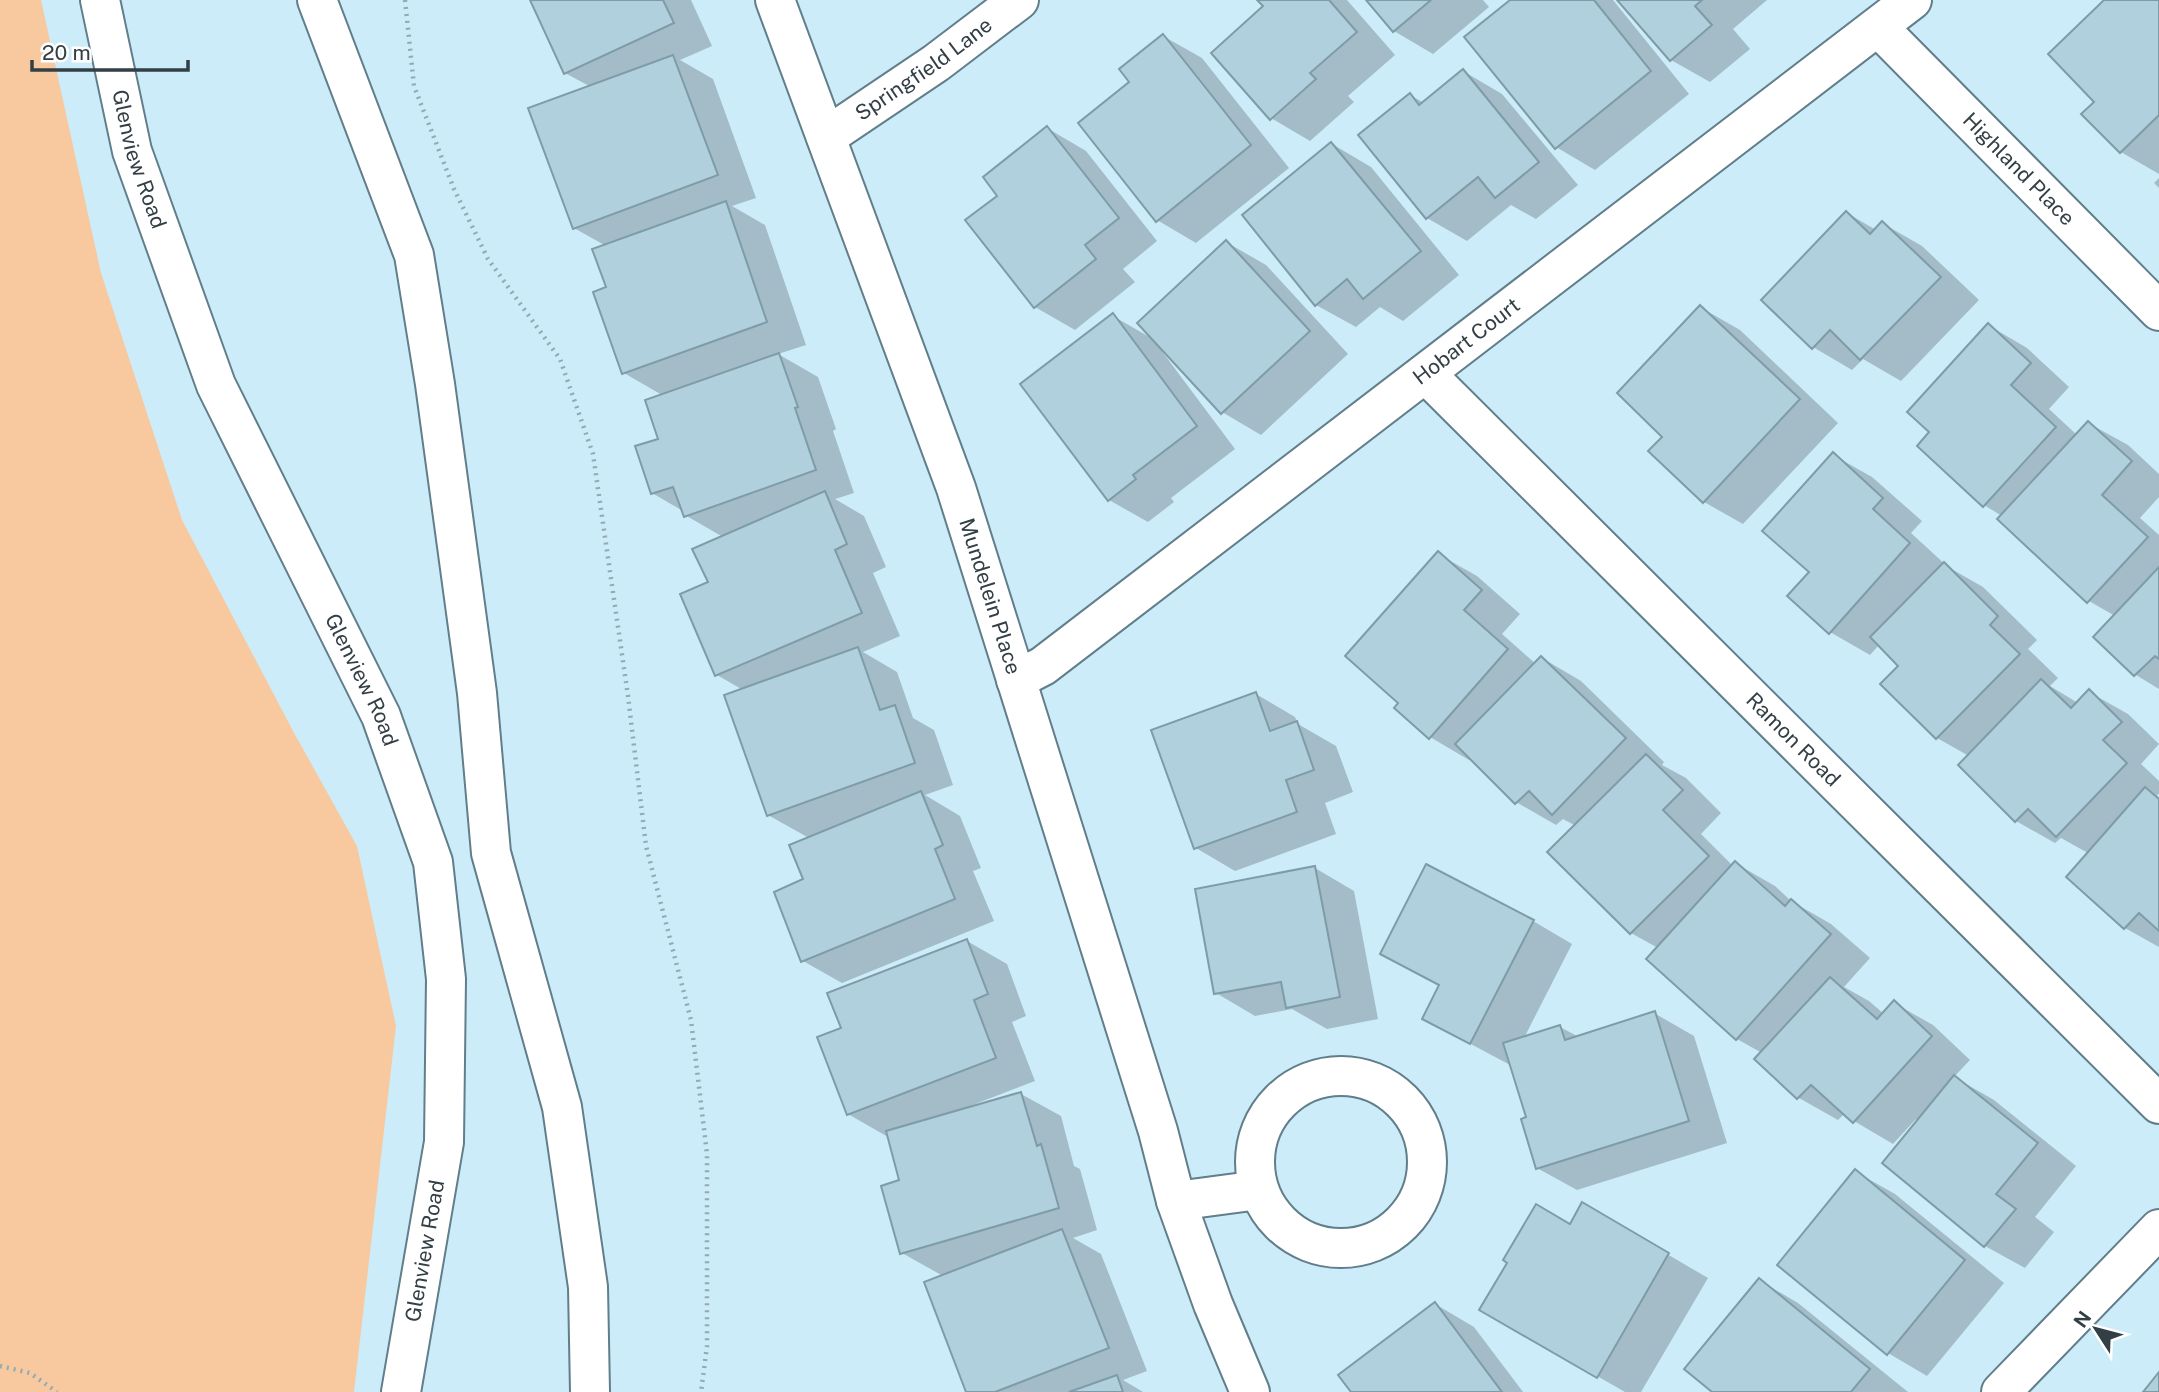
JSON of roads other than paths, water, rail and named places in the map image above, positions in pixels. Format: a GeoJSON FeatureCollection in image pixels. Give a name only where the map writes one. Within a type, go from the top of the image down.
{"type":"FeatureCollection","features":[{"type":"Feature","properties":{"kind":"street","name":"Glenview Road"},"geometry":{"type":"LineString","coordinates":[[100,0],[132,151],[216,385],[381,716],[433,862],[446,979],[444,1142],[401,1392]]}},
{"type":"Feature","properties":{"kind":"street"},"geometry":{"type":"LineString","coordinates":[[317,0],[414,255],[435,384],[477,693],[491,853],[562,1108],[588,1287],[590,1392]]}},
{"type":"Feature","properties":{"kind":"street","name":"Mundelein Place"},"geometry":{"type":"LineString","coordinates":[[775,0],[956,488],[1158,1131],[1175,1201],[1213,1304],[1250,1392]]}},
{"type":"Feature","properties":{"kind":"street","name":"Springfield Lane"},"geometry":{"type":"LineString","coordinates":[[826,137],[936,63],[1019,0]]}},
{"type":"Feature","properties":{"kind":"street","name":"Hobart Court"},"geometry":{"type":"LineString","coordinates":[[1016,680],[1042,666],[1912,0]]}},
{"type":"Feature","properties":{"kind":"street","name":"Highland Place"},"geometry":{"type":"LineString","coordinates":[[1878,27],[2159,311]]}},
{"type":"Feature","properties":{"kind":"street","name":"Ramon Road"},"geometry":{"type":"LineString","coordinates":[[1426,374],[2159,1104]]}},
{"type":"Feature","properties":{"kind":"street"},"geometry":{"type":"LineString","coordinates":[[1346,1076],[1373,1081],[1396,1095],[1415,1116],[1425,1143],[1427,1172],[1418,1199],[1402,1224],[1378,1240],[1350,1248],[1320,1246],[1294,1235],[1273,1215],[1259,1190],[1255,1162],[1259,1134],[1272,1110],[1292,1091],[1318,1079],[1346,1076]]}},
{"type":"Feature","properties":{"kind":"street"},"geometry":{"type":"LineString","coordinates":[[1175,1201],[1259,1190]]}},
{"type":"Feature","properties":{"kind":"street"},"geometry":{"type":"LineString","coordinates":[[2001,1392],[2159,1229]]}}]}
